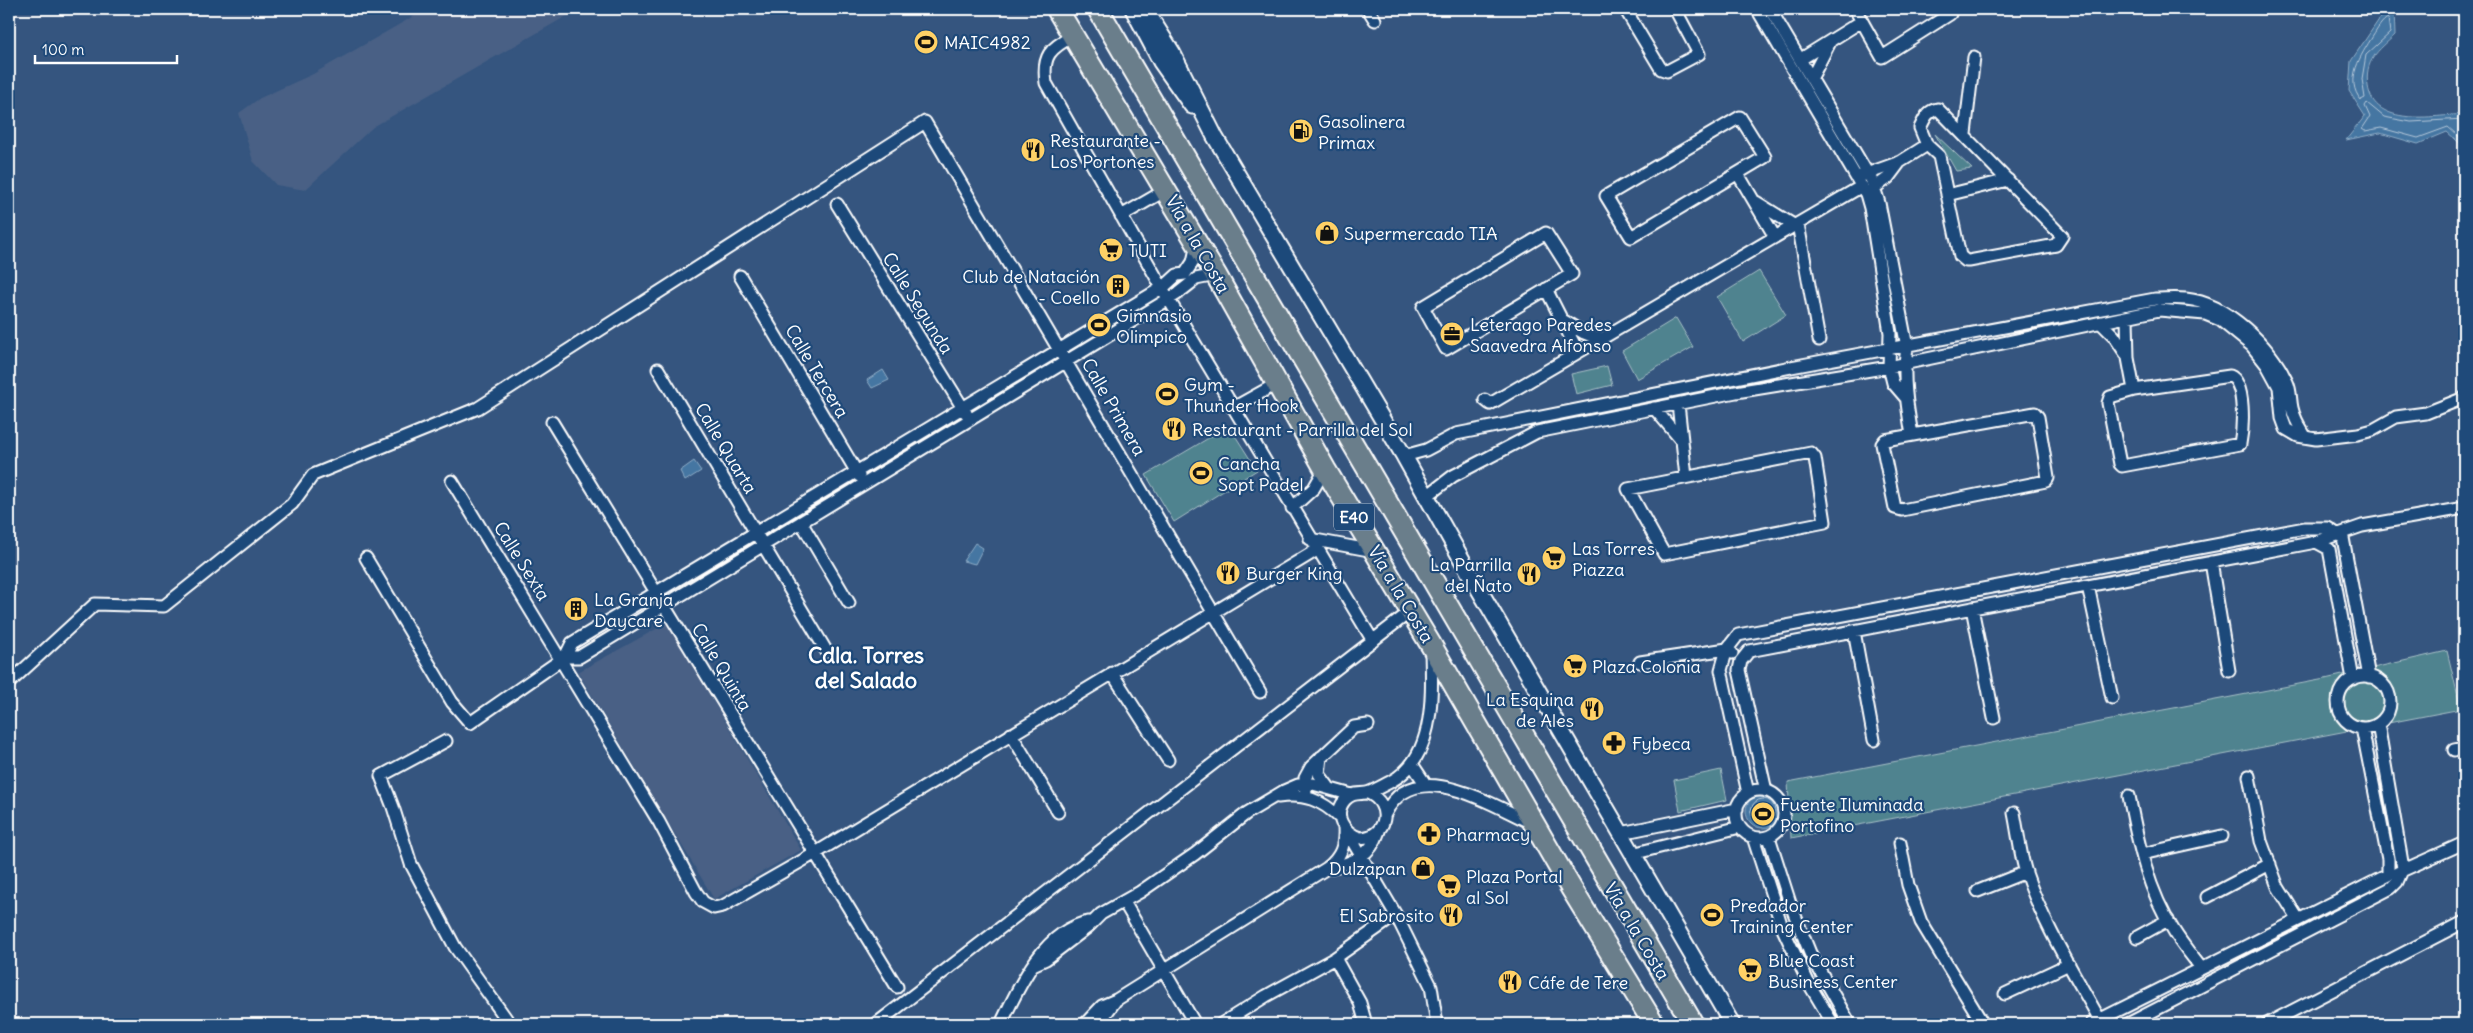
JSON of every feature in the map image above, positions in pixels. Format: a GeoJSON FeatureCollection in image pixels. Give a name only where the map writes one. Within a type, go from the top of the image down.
{"type":"FeatureCollection","features":[{"type":"Feature","properties":{"kind":"highway","name":"Vía a la Costa"},"geometry":{"type":"LineString","coordinates":[[1057,9],[1198,243],[1325,469],[1411,611],[1654,1024]]}},
{"type":"Feature","properties":{"kind":"highway","name":"Vía a la Costa"},"geometry":{"type":"LineString","coordinates":[[1098,9],[1693,1024]]}},
{"type":"Feature","properties":{"kind":"street","name":"Vía a la Costa"},"geometry":{"type":"LineString","coordinates":[[1133,9],[1161,62],[1215,137]]}},
{"type":"Feature","properties":{"kind":"street","name":"Vía a la Costa"},"geometry":{"type":"LineString","coordinates":[[1145,9],[1172,52],[1215,137],[1404,456],[1632,854],[1732,1024]]}},
{"type":"Feature","properties":{"kind":"street"},"geometry":{"type":"LineString","coordinates":[[1368,9],[1374,20]]}},
{"type":"Feature","properties":{"kind":"street"},"geometry":{"type":"LineString","coordinates":[[1625,9],[1661,69],[1667,71],[1699,54],[1674,9]]}},
{"type":"Feature","properties":{"kind":"street"},"geometry":{"type":"LineString","coordinates":[[1757,9],[1772,23],[1801,58],[1866,184],[1907,347],[1904,364],[1905,397],[1912,435]]}},
{"type":"Feature","properties":{"kind":"street"},"geometry":{"type":"LineString","coordinates":[[1770,9],[1772,23],[1866,184],[1890,333],[1889,367],[1893,382],[1905,397]]}},
{"type":"Feature","properties":{"kind":"street"},"geometry":{"type":"LineString","coordinates":[[1855,9],[1882,57],[1950,14],[1951,9]]}},
{"type":"Feature","properties":{"kind":"street"},"geometry":{"type":"LineString","coordinates":[[1801,58],[1862,21]]}},
{"type":"Feature","properties":{"kind":"street"},"geometry":{"type":"LineString","coordinates":[[1073,36],[1052,48],[1047,58],[1044,72],[1046,83],[1163,287],[1168,300],[1373,641]]}},
{"type":"Feature","properties":{"kind":"street"},"geometry":{"type":"LineString","coordinates":[[1812,77],[1831,40]]}},
{"type":"Feature","properties":{"kind":"street"},"geometry":{"type":"LineString","coordinates":[[1965,134],[1974,57]]}},
{"type":"Feature","properties":{"kind":"street"},"geometry":{"type":"LineString","coordinates":[[1938,109],[1965,134],[2062,236],[2056,245],[1966,261],[1958,254],[1939,156],[1928,145],[1920,128],[1925,117],[1932,110],[1938,109]]}},
{"type":"Feature","properties":{"kind":"street"},"geometry":{"type":"LineString","coordinates":[[1740,117],[1765,158],[1738,174],[1631,237],[1606,196],[1740,117]]}},
{"type":"Feature","properties":{"kind":"street","name":"Calle Primera"},"geometry":{"type":"LineString","coordinates":[[9,683],[95,604],[164,606],[292,504],[313,475],[478,408],[925,122],[1068,361],[1260,692]]}},
{"type":"Feature","properties":{"kind":"street"},"geometry":{"type":"LineString","coordinates":[[1485,400],[1490,404],[1866,184],[1928,145]]}},
{"type":"Feature","properties":{"kind":"street"},"geometry":{"type":"LineString","coordinates":[[1866,184],[1888,178],[1900,162]]}},
{"type":"Feature","properties":{"kind":"street"},"geometry":{"type":"LineString","coordinates":[[1738,174],[1775,237]]}},
{"type":"Feature","properties":{"kind":"street"},"geometry":{"type":"LineString","coordinates":[[1947,195],[2008,180]]}},
{"type":"Feature","properties":{"kind":"street"},"geometry":{"type":"LineString","coordinates":[[1121,216],[1166,190]]}},
{"type":"Feature","properties":{"kind":"street"},"geometry":{"type":"LineString","coordinates":[[1754,201],[1796,225],[1819,340]]}},
{"type":"Feature","properties":{"kind":"street","name":"Calle Segunda"},"geometry":{"type":"LineString","coordinates":[[837,204],[970,420]]}},
{"type":"Feature","properties":{"kind":"street"},"geometry":{"type":"LineString","coordinates":[[1546,233],[1572,274],[1546,289],[1446,349],[1422,307],[1546,233]]}},
{"type":"Feature","properties":{"kind":"street"},"geometry":{"type":"LineString","coordinates":[[366,558],[452,702],[470,722],[563,659],[572,643],[1163,287],[1177,275],[1185,274],[1193,262],[1198,243]]}},
{"type":"Feature","properties":{"kind":"street"},"geometry":{"type":"LineString","coordinates":[[563,659],[579,657],[1168,300],[1196,279],[1216,275]]}},
{"type":"Feature","properties":{"kind":"street","name":"Calle Tercera"},"geometry":{"type":"LineString","coordinates":[[740,276],[864,484]]}},
{"type":"Feature","properties":{"kind":"street"},"geometry":{"type":"LineString","coordinates":[[1546,289],[1578,352]]}},
{"type":"Feature","properties":{"kind":"street"},"geometry":{"type":"LineString","coordinates":[[1404,456],[1426,450],[1456,434],[2056,318],[2187,299],[2212,308],[2234,319],[2251,332],[2265,348],[2305,436]]}},
{"type":"Feature","properties":{"kind":"street"},"geometry":{"type":"LineString","coordinates":[[1427,496],[1453,476],[1537,432],[1697,400],[1889,367],[2127,318],[2157,304]]}},
{"type":"Feature","properties":{"kind":"street"},"geometry":{"type":"LineString","coordinates":[[2056,318],[2058,332]]}},
{"type":"Feature","properties":{"kind":"street"},"geometry":{"type":"LineString","coordinates":[[2127,318],[2128,358],[2134,390]]}},
{"type":"Feature","properties":{"kind":"street"},"geometry":{"type":"LineString","coordinates":[[1563,320],[1584,333],[1599,339]]}},
{"type":"Feature","properties":{"kind":"street"},"geometry":{"type":"LineString","coordinates":[[2101,323],[2114,336],[2128,358]]}},
{"type":"Feature","properties":{"kind":"street","name":"Calle Quarta"},"geometry":{"type":"LineString","coordinates":[[658,369],[765,544],[827,652]]}},
{"type":"Feature","properties":{"kind":"street"},"geometry":{"type":"LineString","coordinates":[[2232,377],[2238,382],[2241,391],[2241,443],[2122,466],[2119,462],[2108,400],[2110,397],[2134,390],[2232,377]]}},
{"type":"Feature","properties":{"kind":"street"},"geometry":{"type":"LineString","coordinates":[[1233,408],[1278,383]]}},
{"type":"Feature","properties":{"kind":"street"},"geometry":{"type":"LineString","coordinates":[[1694,387],[1697,400]]}},
{"type":"Feature","properties":{"kind":"street"},"geometry":{"type":"LineString","coordinates":[[2284,389],[2282,418],[2286,429],[2293,435],[2316,439],[2358,434],[2373,430],[2396,416],[2422,414],[2464,398]]}},
{"type":"Feature","properties":{"kind":"street"},"geometry":{"type":"LineString","coordinates":[[1678,404],[1686,477]]}},
{"type":"Feature","properties":{"kind":"street"},"geometry":{"type":"LineString","coordinates":[[1654,408],[1682,441]]}},
{"type":"Feature","properties":{"kind":"street"},"geometry":{"type":"LineString","coordinates":[[2035,413],[2038,417],[2048,480],[1899,510],[1894,506],[1882,444],[1888,438],[1912,435],[2035,413]]}},
{"type":"Feature","properties":{"kind":"street"},"geometry":{"type":"LineString","coordinates":[[2282,418],[2295,415]]}},
{"type":"Feature","properties":{"kind":"street","name":"Calle Quinta"},"geometry":{"type":"LineString","coordinates":[[552,422],[665,605],[814,854],[897,987]]}},
{"type":"Feature","properties":{"kind":"street"},"geometry":{"type":"LineString","coordinates":[[1811,453],[1815,458],[1826,520],[1824,522],[1664,554],[1628,489],[1686,477],[1811,453]]}},
{"type":"Feature","properties":{"kind":"street"},"geometry":{"type":"LineString","coordinates":[[1292,508],[1308,495],[1323,476],[1325,469]]}},
{"type":"Feature","properties":{"kind":"street","name":"Calle Sexta"},"geometry":{"type":"LineString","coordinates":[[452,481],[563,659],[658,822],[696,892],[708,906],[714,908],[723,906],[814,854]]}},
{"type":"Feature","properties":{"kind":"street"},"geometry":{"type":"LineString","coordinates":[[1308,495],[1340,492]]}},
{"type":"Feature","properties":{"kind":"street"},"geometry":{"type":"LineString","coordinates":[[1766,791],[1739,670],[1741,661],[1749,651],[2316,542],[2337,533],[2362,526],[2464,508]]}},
{"type":"Feature","properties":{"kind":"street"},"geometry":{"type":"LineString","coordinates":[[801,522],[849,603]]}},
{"type":"Feature","properties":{"kind":"street"},"geometry":{"type":"LineString","coordinates":[[1748,793],[1721,670],[1727,649],[1738,635],[2305,528],[2328,528],[2343,538],[2369,677]]}},
{"type":"Feature","properties":{"kind":"street"},"geometry":{"type":"LineString","coordinates":[[1310,539],[1374,551]]}},
{"type":"Feature","properties":{"kind":"street"},"geometry":{"type":"LineString","coordinates":[[2316,542],[2329,549],[2353,678]]}},
{"type":"Feature","properties":{"kind":"street"},"geometry":{"type":"LineString","coordinates":[[814,854],[1317,550]]}},
{"type":"Feature","properties":{"kind":"street"},"geometry":{"type":"LineString","coordinates":[[2211,562],[2229,671]]}},
{"type":"Feature","properties":{"kind":"street"},"geometry":{"type":"LineString","coordinates":[[2028,580],[2031,597]]}},
{"type":"Feature","properties":{"kind":"street"},"geometry":{"type":"LineString","coordinates":[[2088,586],[2112,698]]}},
{"type":"Feature","properties":{"kind":"street"},"geometry":{"type":"LineString","coordinates":[[1972,608],[1994,718]]}},
{"type":"Feature","properties":{"kind":"street"},"geometry":{"type":"LineString","coordinates":[[876,1024],[1411,611]]}},
{"type":"Feature","properties":{"kind":"street"},"geometry":{"type":"LineString","coordinates":[[1854,631],[1874,740]]}},
{"type":"Feature","properties":{"kind":"street"},"geometry":{"type":"LineString","coordinates":[[1001,1024],[1020,986],[1039,956],[1070,928],[1092,921],[1124,902],[1194,854],[1247,813],[1290,788],[1304,784],[1328,786],[1352,794],[1368,793],[1397,778],[1412,764],[1420,750],[1429,719],[1431,645]]}},
{"type":"Feature","properties":{"kind":"street"},"geometry":{"type":"LineString","coordinates":[[1640,662],[1727,649],[1741,661]]}},
{"type":"Feature","properties":{"kind":"street"},"geometry":{"type":"LineString","coordinates":[[1112,673],[1168,760]]}},
{"type":"Feature","properties":{"kind":"street"},"geometry":{"type":"LineString","coordinates":[[2369,677],[2384,686],[2389,698],[2388,711],[2378,724],[2362,728],[2353,726],[2341,714],[2338,706],[2341,690],[2353,678],[2369,677]]}},
{"type":"Feature","properties":{"kind":"street"},"geometry":{"type":"LineString","coordinates":[[2128,1024],[2391,888],[2403,868],[2378,724]]}},
{"type":"Feature","properties":{"kind":"street"},"geometry":{"type":"LineString","coordinates":[[1306,796],[1304,784],[1307,772],[1354,727],[1368,725]]}},
{"type":"Feature","properties":{"kind":"street"},"geometry":{"type":"LineString","coordinates":[[2362,728],[2388,859],[2388,875]]}},
{"type":"Feature","properties":{"kind":"street"},"geometry":{"type":"LineString","coordinates":[[1011,734],[1058,812]]}},
{"type":"Feature","properties":{"kind":"street"},"geometry":{"type":"LineString","coordinates":[[446,741],[381,776],[393,807],[410,864],[455,947],[510,1024]]}},
{"type":"Feature","properties":{"kind":"street"},"geometry":{"type":"LineString","coordinates":[[1321,757],[1319,774],[1328,786]]}},
{"type":"Feature","properties":{"kind":"street"},"geometry":{"type":"LineString","coordinates":[[1412,764],[1426,785]]}},
{"type":"Feature","properties":{"kind":"street"},"geometry":{"type":"LineString","coordinates":[[2249,776],[2261,841],[2278,887],[2298,919]]}},
{"type":"Feature","properties":{"kind":"street"},"geometry":{"type":"LineString","coordinates":[[1327,868],[1345,864],[1361,857],[1373,845],[1390,804],[1401,794],[1426,785],[1440,785],[1466,793],[1534,823]]}},
{"type":"Feature","properties":{"kind":"street"},"geometry":{"type":"LineString","coordinates":[[1753,837],[1769,837],[1780,827],[1784,813],[1778,798],[1766,791],[1748,793],[1743,797],[1737,809],[1740,827],[1753,837],[1782,927],[1808,982],[1831,1022],[1844,1012]]}},
{"type":"Feature","properties":{"kind":"street"},"geometry":{"type":"LineString","coordinates":[[1368,793],[1380,800],[1385,814]]}},
{"type":"Feature","properties":{"kind":"street"},"geometry":{"type":"LineString","coordinates":[[1352,794],[1344,801],[1340,809],[1344,826],[1396,915],[1430,986],[1437,1024]]}},
{"type":"Feature","properties":{"kind":"street"},"geometry":{"type":"LineString","coordinates":[[1272,798],[1306,796],[1322,802],[1344,826],[1360,838],[1379,831]]}},
{"type":"Feature","properties":{"kind":"street"},"geometry":{"type":"LineString","coordinates":[[2129,796],[2142,854],[2154,891],[2168,920],[2201,968]]}},
{"type":"Feature","properties":{"kind":"street"},"geometry":{"type":"LineString","coordinates":[[1621,833],[1737,809]]}},
{"type":"Feature","properties":{"kind":"street"},"geometry":{"type":"LineString","coordinates":[[2014,813],[2026,872],[2037,900],[2096,1022],[2298,919],[2368,887],[2388,875],[2402,871],[2464,843]]}},
{"type":"Feature","properties":{"kind":"street"},"geometry":{"type":"LineString","coordinates":[[1697,818],[1701,836]]}},
{"type":"Feature","properties":{"kind":"street"},"geometry":{"type":"LineString","coordinates":[[1084,1024],[1102,1006],[1116,1000],[1327,868],[1339,857],[1342,849],[1344,826]]}},
{"type":"Feature","properties":{"kind":"street"},"geometry":{"type":"LineString","coordinates":[[1660,826],[1666,845]]}},
{"type":"Feature","properties":{"kind":"street"},"geometry":{"type":"LineString","coordinates":[[1632,854],[1740,827]]}},
{"type":"Feature","properties":{"kind":"street"},"geometry":{"type":"LineString","coordinates":[[2142,854],[2222,836]]}},
{"type":"Feature","properties":{"kind":"street"},"geometry":{"type":"LineString","coordinates":[[1769,837],[1790,903],[1810,954],[1850,1024]]}},
{"type":"Feature","properties":{"kind":"street"},"geometry":{"type":"LineString","coordinates":[[1900,843],[1908,885],[1920,922],[1984,1024]]}},
{"type":"Feature","properties":{"kind":"street"},"geometry":{"type":"LineString","coordinates":[[2206,897],[2270,864]]}},
{"type":"Feature","properties":{"kind":"street"},"geometry":{"type":"LineString","coordinates":[[1978,891],[2026,872]]}},
{"type":"Feature","properties":{"kind":"street"},"geometry":{"type":"LineString","coordinates":[[1124,902],[1195,1024]]}},
{"type":"Feature","properties":{"kind":"street"},"geometry":{"type":"LineString","coordinates":[[1221,1024],[1266,996],[1335,958],[1396,915]]}},
{"type":"Feature","properties":{"kind":"street"},"geometry":{"type":"LineString","coordinates":[[2137,937],[2168,920]]}},
{"type":"Feature","properties":{"kind":"street"},"geometry":{"type":"LineString","coordinates":[[2267,1024],[2464,922]]}},
{"type":"Feature","properties":{"kind":"street"},"geometry":{"type":"LineString","coordinates":[[1335,958],[1360,1003],[1366,1024]]}},
{"type":"Feature","properties":{"kind":"street"},"geometry":{"type":"LineString","coordinates":[[2005,994],[2069,964]]}},
{"type":"Feature","properties":{"kind":"street"},"geometry":{"type":"LineString","coordinates":[[2150,994],[2158,1009]]}},
{"type":"Feature","properties":{"kind":"street"},"geometry":{"type":"LineString","coordinates":[[1098,1024],[1110,1012],[1116,1000]]}},
{"type":"Feature","properties":{"kind":"shaded area"},"geometry":{"type":"Polygon","coordinates":[[[426,9],[579,9],[373,127],[305,190],[276,185],[253,161],[239,113],[260,98],[313,74],[426,9]]]}},
{"type":"Feature","properties":{"kind":"shaded area"},"geometry":{"type":"Polygon","coordinates":[[[667,623],[801,850],[714,899],[578,672],[667,623]]]}},
{"type":"Feature","properties":{"kind":"green space"},"geometry":{"type":"Polygon","coordinates":[[[1935,134],[1972,169],[1956,171],[1935,134]]]}},
{"type":"Feature","properties":{"kind":"green space"},"geometry":{"type":"Polygon","coordinates":[[[1759,271],[1786,315],[1743,342],[1717,297],[1759,271]]]}},
{"type":"Feature","properties":{"kind":"green space"},"geometry":{"type":"Polygon","coordinates":[[[1676,318],[1693,347],[1637,379],[1622,351],[1676,318]]]}},
{"type":"Feature","properties":{"kind":"green space"},"geometry":{"type":"Polygon","coordinates":[[[1607,366],[1612,385],[1576,394],[1571,374],[1607,366]]]}},
{"type":"Feature","properties":{"kind":"green space","name":"Cancha Sopt Padel"},"geometry":{"type":"Polygon","coordinates":[[[1229,426],[1257,470],[1174,522],[1146,475],[1229,426]]]}},
{"type":"Feature","properties":{"kind":"green space"},"geometry":{"type":"Polygon","coordinates":[[[2447,651],[2461,709],[1791,838],[1788,782],[2325,679],[2447,651]]]}},
{"type":"Feature","properties":{"kind":"green space"},"geometry":{"type":"Polygon","coordinates":[[[1721,770],[1727,800],[1680,811],[1674,780],[1721,770]]]}},
{"type":"Feature","properties":{"kind":"water"},"geometry":{"type":"Polygon","coordinates":[[[2386,9],[2394,9],[2395,35],[2378,51],[2370,63],[2367,77],[2373,99],[2381,108],[2393,114],[2407,117],[2464,114],[2464,147],[2447,132],[2418,144],[2380,133],[2346,140],[2365,116],[2349,91],[2351,61],[2386,9]]]}},
{"type":"Feature","properties":{"kind":"water","name":"MAIC4982"},"geometry":{"type":"Polygon","coordinates":[[[919,34],[936,39],[934,50],[916,46],[919,34]]]}},
{"type":"Feature","properties":{"kind":"water"},"geometry":{"type":"Polygon","coordinates":[[[883,370],[889,380],[872,388],[867,380],[883,370]]]}},
{"type":"Feature","properties":{"kind":"water"},"geometry":{"type":"Polygon","coordinates":[[[694,461],[701,471],[685,481],[680,471],[694,461]]]}},
{"type":"Feature","properties":{"kind":"water"},"geometry":{"type":"Polygon","coordinates":[[[975,543],[983,548],[975,564],[963,561],[975,543]]]}},
{"type":"Feature","properties":{"kind":"water","name":"Fuente Iluminada Portofino"},"geometry":{"type":"Polygon","coordinates":[[[1763,794],[1770,795],[1775,799],[1779,804],[1779,818],[1775,823],[1770,827],[1763,828],[1756,827],[1751,823],[1747,818],[1746,811],[1747,804],[1751,799],[1756,795],[1763,794]]]}},
{"type":"Feature","properties":{"kind":"place","name":"MAIC4982"},"geometry":{"type":"Point","coordinates":[926,42]}},
{"type":"Feature","properties":{"kind":"place","name":"Gasolinera Primax"},"geometry":{"type":"Point","coordinates":[1301,131]}},
{"type":"Feature","properties":{"kind":"place","name":"Restaurante - Los Portones"},"geometry":{"type":"Point","coordinates":[1033,150]}},
{"type":"Feature","properties":{"kind":"place","name":"Supermercado TIA"},"geometry":{"type":"Point","coordinates":[1327,233]}},
{"type":"Feature","properties":{"kind":"place","name":"TUTI"},"geometry":{"type":"Point","coordinates":[1111,250]}},
{"type":"Feature","properties":{"kind":"place","name":"Club de Natación - Coello"},"geometry":{"type":"Point","coordinates":[1118,286]}},
{"type":"Feature","properties":{"kind":"place","name":"Gimnasio Olimpico"},"geometry":{"type":"Point","coordinates":[1099,325]}},
{"type":"Feature","properties":{"kind":"place","name":"Leterago Paredes Saavedra Alfonso"},"geometry":{"type":"Point","coordinates":[1452,334]}},
{"type":"Feature","properties":{"kind":"place","name":"Gym - Thunder Hook"},"geometry":{"type":"Point","coordinates":[1167,394]}},
{"type":"Feature","properties":{"kind":"place","name":"Restaurant - Parrilla del Sol"},"geometry":{"type":"Point","coordinates":[1174,429]}},
{"type":"Feature","properties":{"kind":"place","name":"Cancha Sopt Padel"},"geometry":{"type":"Point","coordinates":[1201,473]}},
{"type":"Feature","properties":{"kind":"place","name":"Las Torres Piazza"},"geometry":{"type":"Point","coordinates":[1554,558]}},
{"type":"Feature","properties":{"kind":"place","name":"Burger King"},"geometry":{"type":"Point","coordinates":[1228,573]}},
{"type":"Feature","properties":{"kind":"place","name":"La Parrilla del Ñato"},"geometry":{"type":"Point","coordinates":[1529,574]}},
{"type":"Feature","properties":{"kind":"place","name":"La Granja Daycare"},"geometry":{"type":"Point","coordinates":[576,609]}},
{"type":"Feature","properties":{"kind":"place","name":"Plaza Colonia"},"geometry":{"type":"Point","coordinates":[1575,666]}},
{"type":"Feature","properties":{"kind":"place","name":"La Esquina de Ales"},"geometry":{"type":"Point","coordinates":[1592,709]}},
{"type":"Feature","properties":{"kind":"place","name":"Fybeca"},"geometry":{"type":"Point","coordinates":[1614,743]}},
{"type":"Feature","properties":{"kind":"place","name":"Fuente Iluminada Portofino"},"geometry":{"type":"Point","coordinates":[1763,814]}},
{"type":"Feature","properties":{"kind":"place","name":"Pharmacy"},"geometry":{"type":"Point","coordinates":[1429,834]}},
{"type":"Feature","properties":{"kind":"place","name":"Dulzapan"},"geometry":{"type":"Point","coordinates":[1423,868]}},
{"type":"Feature","properties":{"kind":"place","name":"Plaza Portal al Sol"},"geometry":{"type":"Point","coordinates":[1449,886]}},
{"type":"Feature","properties":{"kind":"place","name":"El Sabrosito"},"geometry":{"type":"Point","coordinates":[1451,915]}},
{"type":"Feature","properties":{"kind":"place","name":"Predador Training Center"},"geometry":{"type":"Point","coordinates":[1712,915]}},
{"type":"Feature","properties":{"kind":"place","name":"Blue Coast Business Center"},"geometry":{"type":"Point","coordinates":[1750,970]}},
{"type":"Feature","properties":{"kind":"place","name":"Cáfe de Tere"},"geometry":{"type":"Point","coordinates":[1510,982]}},
{"type":"Feature","properties":{"kind":"district","name":"Cdla. Torres del Salado"},"geometry":{"type":"Point","coordinates":[866,668]}}]}
